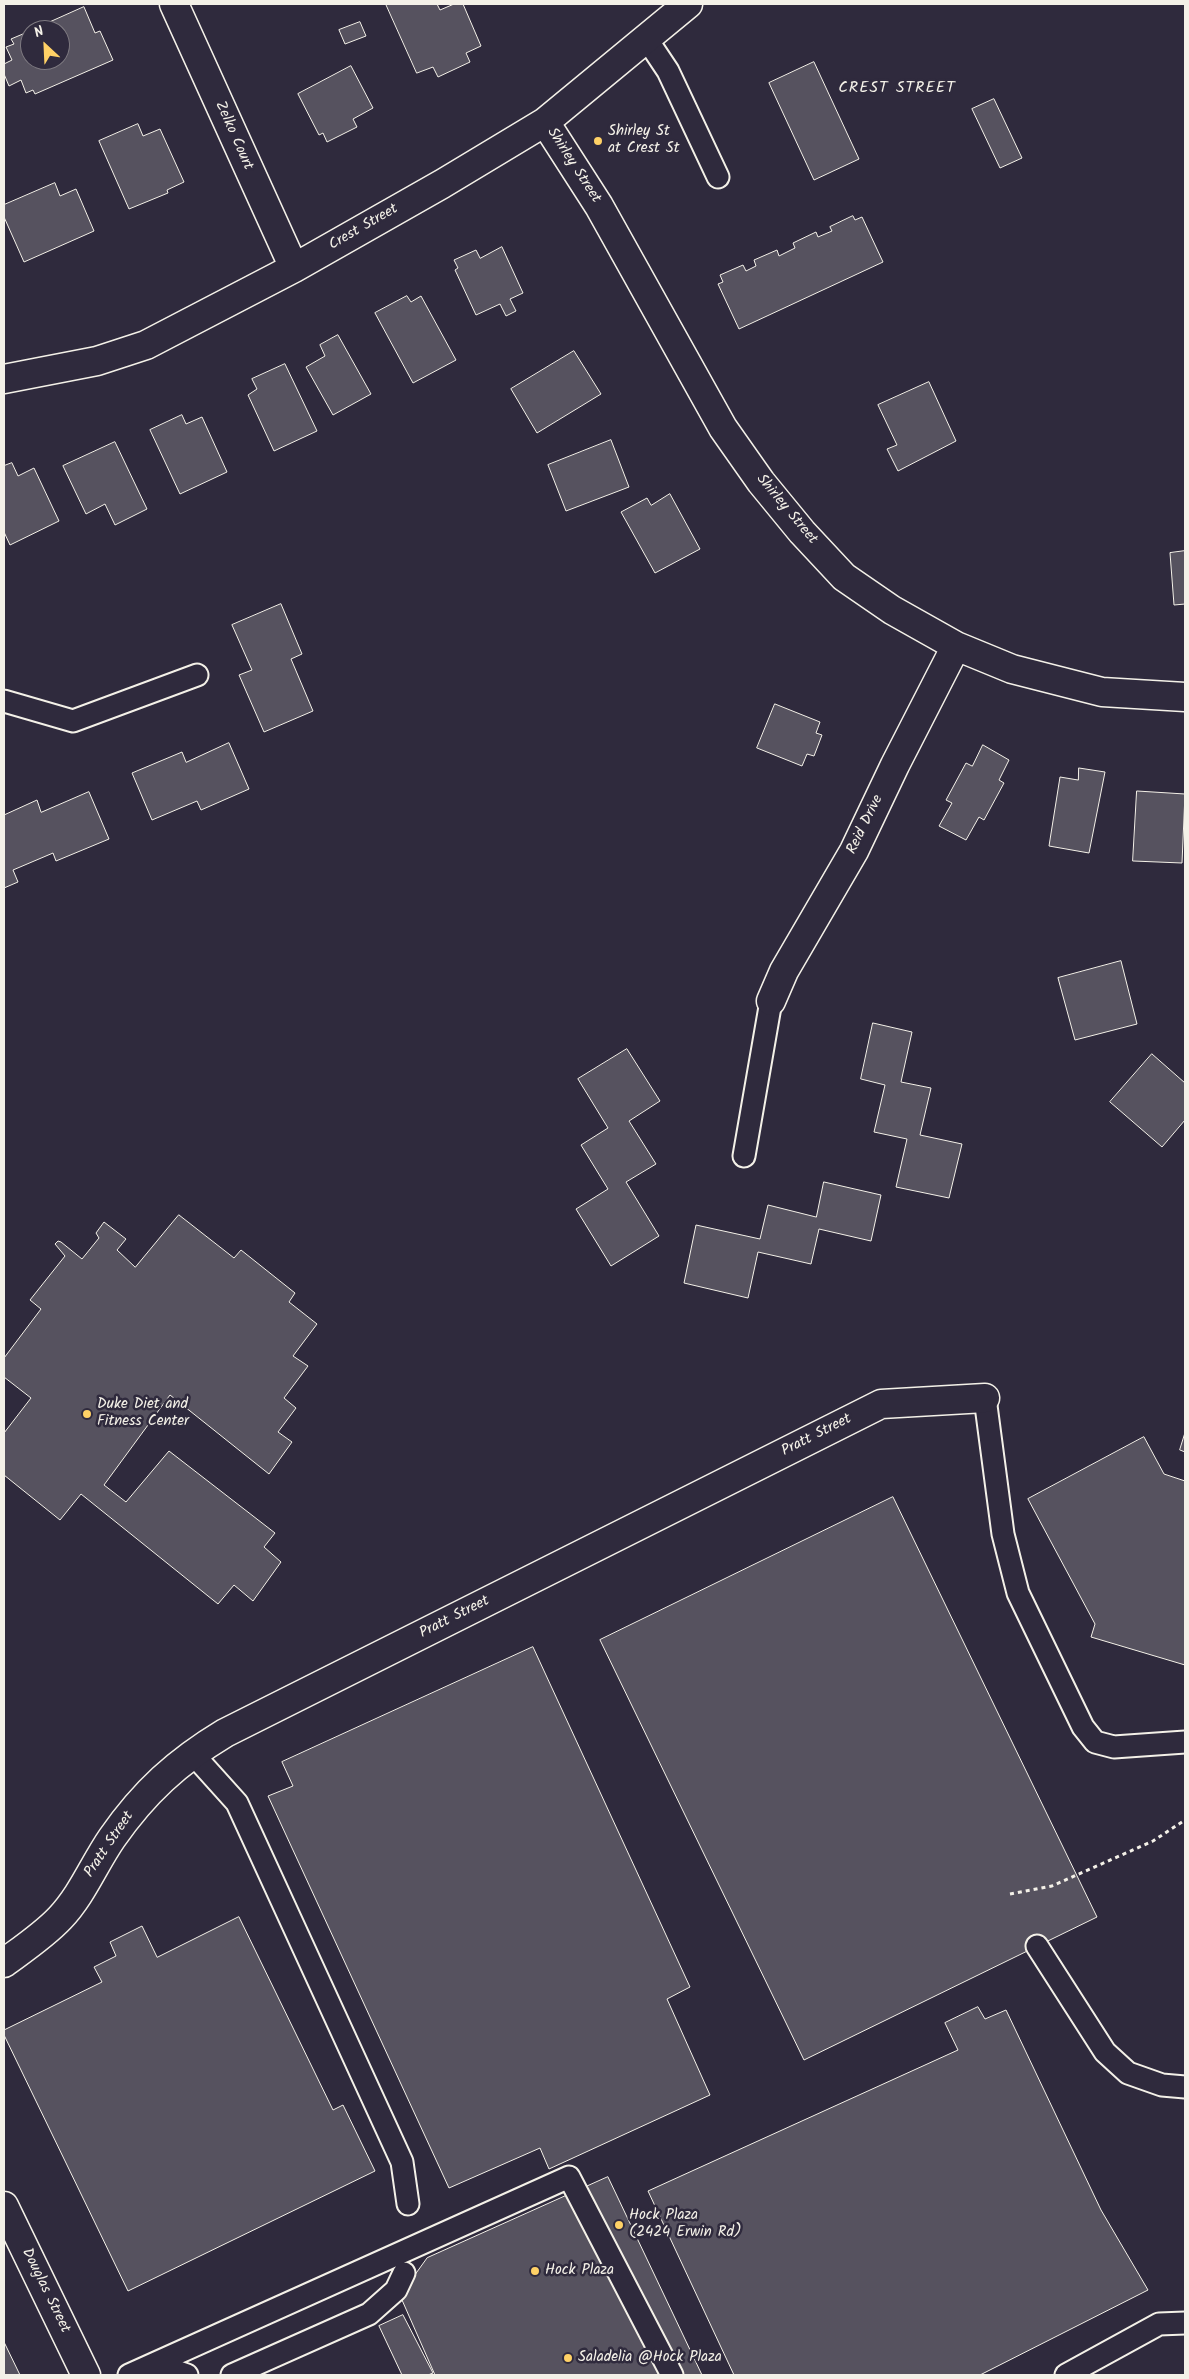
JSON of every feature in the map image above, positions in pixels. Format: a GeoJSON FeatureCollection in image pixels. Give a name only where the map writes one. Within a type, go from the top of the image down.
{"type":"FeatureCollection","features":[{"type":"Feature","properties":{"kind":"street","name":"Zelko Court"},"geometry":{"type":"LineString","coordinates":[[174,4],[294,268]]}},
{"type":"Feature","properties":{"kind":"street","name":"Crest Street"},"geometry":{"type":"LineString","coordinates":[[4,379],[97,361],[146,345],[294,268],[442,184],[545,122],[688,4]]}},
{"type":"Feature","properties":{"kind":"street","name":"Shirley Street"},"geometry":{"type":"LineString","coordinates":[[545,122],[599,206],[723,428],[761,482],[802,532],[844,577],[892,610],[956,646],[1012,669],[1102,692],[1185,697]]}},
{"type":"Feature","properties":{"kind":"street","name":"Reid Drive"},"geometry":{"type":"LineString","coordinates":[[771,1001],[784,971],[854,851],[894,765],[956,646]]}},
{"type":"Feature","properties":{"kind":"street","name":"Pratt Street"},"geometry":{"type":"LineString","coordinates":[[4,1963],[30,1945],[61,1918],[112,1839],[158,1782],[192,1753],[234,1728],[880,1404],[985,1398]]}},
{"type":"Feature","properties":{"kind":"street","name":"Douglas Street"},"geometry":{"type":"LineString","coordinates":[[4,2206],[86,2375]]}},
{"type":"Feature","properties":{"kind":"lane"},"geometry":{"type":"LineString","coordinates":[[646,38],[668,71],[718,177]]}},
{"type":"Feature","properties":{"kind":"lane"},"geometry":{"type":"LineString","coordinates":[[4,701],[73,721],[197,675]]}},
{"type":"Feature","properties":{"kind":"lane"},"geometry":{"type":"LineString","coordinates":[[744,1156],[771,1001]]}},
{"type":"Feature","properties":{"kind":"lane"},"geometry":{"type":"LineString","coordinates":[[985,1398],[1003,1534],[1018,1593],[1083,1727],[1095,1742],[1114,1747],[1185,1742]]}},
{"type":"Feature","properties":{"kind":"lane"},"geometry":{"type":"LineString","coordinates":[[192,1753],[237,1804],[402,2162],[408,2204]]}},
{"type":"Feature","properties":{"kind":"lane"},"geometry":{"type":"LineString","coordinates":[[1037,1946],[1105,2052],[1128,2073],[1162,2085],[1185,2087]]}},
{"type":"Feature","properties":{"kind":"lane"},"geometry":{"type":"LineString","coordinates":[[130,2375],[569,2177],[672,2375]]}},
{"type":"Feature","properties":{"kind":"lane"},"geometry":{"type":"LineString","coordinates":[[232,2375],[369,2314],[396,2290],[404,2273]]}},
{"type":"Feature","properties":{"kind":"lane"},"geometry":{"type":"LineString","coordinates":[[1066,2375],[1159,2324],[1185,2323]]}},
{"type":"Feature","properties":{"kind":"lane"},"geometry":{"type":"LineString","coordinates":[[155,2364],[187,2375]]}},
{"type":"Feature","properties":{"kind":"path"},"geometry":{"type":"LineString","coordinates":[[1010,1894],[1052,1886],[1153,1841],[1185,1820]]}},
{"type":"Feature","properties":{"kind":"building"},"geometry":{"type":"Polygon","coordinates":[[[386,4],[437,4],[440,10],[454,4],[463,4],[481,46],[466,53],[470,62],[438,77],[433,67],[417,73],[386,4]]]}},
{"type":"Feature","properties":{"kind":"building"},"geometry":{"type":"Polygon","coordinates":[[[84,7],[95,33],[100,31],[113,60],[35,94],[33,90],[26,93],[21,80],[9,86],[4,74],[4,64],[12,60],[6,47],[14,44],[11,39],[20,35],[20,70],[70,70],[70,20],[55,20],[84,7]]]}},
{"type":"Feature","properties":{"kind":"building"},"geometry":{"type":"Polygon","coordinates":[[[360,22],[366,36],[345,44],[339,30],[360,22]]]}},
{"type":"Feature","properties":{"kind":"building"},"geometry":{"type":"Polygon","coordinates":[[[814,62],[859,159],[814,180],[769,83],[814,62]]]}},
{"type":"Feature","properties":{"kind":"building"},"geometry":{"type":"Polygon","coordinates":[[[351,66],[373,108],[353,119],[357,127],[327,142],[323,133],[319,135],[298,94],[351,66]]]}},
{"type":"Feature","properties":{"kind":"building"},"geometry":{"type":"Polygon","coordinates":[[[994,99],[1022,158],[1000,168],[972,109],[994,99]]]}},
{"type":"Feature","properties":{"kind":"building"},"geometry":{"type":"Polygon","coordinates":[[[138,124],[143,136],[160,129],[184,182],[167,190],[168,193],[129,209],[99,141],[138,124]]]}},
{"type":"Feature","properties":{"kind":"building"},"geometry":{"type":"Polygon","coordinates":[[[55,183],[60,196],[76,189],[94,231],[24,262],[4,217],[4,205],[55,183]]]}},
{"type":"Feature","properties":{"kind":"building"},"geometry":{"type":"Polygon","coordinates":[[[853,216],[855,220],[862,217],[883,262],[739,329],[718,284],[723,282],[720,275],[743,265],[746,271],[756,266],[754,260],[777,250],[779,256],[795,248],[793,243],[816,232],[818,237],[832,231],[830,227],[853,216]]]}},
{"type":"Feature","properties":{"kind":"building"},"geometry":{"type":"Polygon","coordinates":[[[502,247],[523,293],[510,299],[516,311],[506,316],[500,304],[476,315],[455,270],[458,268],[454,260],[476,250],[480,258],[502,247]]]}},
{"type":"Feature","properties":{"kind":"building"},"geometry":{"type":"Polygon","coordinates":[[[407,296],[411,302],[421,296],[456,360],[413,383],[375,313],[407,296]]]}},
{"type":"Feature","properties":{"kind":"building"},"geometry":{"type":"Polygon","coordinates":[[[338,335],[371,394],[333,415],[306,367],[325,356],[320,345],[338,335]]]}},
{"type":"Feature","properties":{"kind":"building"},"geometry":{"type":"Polygon","coordinates":[[[574,351],[601,394],[537,433],[511,389],[574,351]]]}},
{"type":"Feature","properties":{"kind":"building"},"geometry":{"type":"Polygon","coordinates":[[[285,364],[317,431],[274,451],[248,395],[257,389],[252,379],[285,364]]]}},
{"type":"Feature","properties":{"kind":"building"},"geometry":{"type":"Polygon","coordinates":[[[929,382],[956,441],[898,471],[887,449],[897,445],[878,405],[929,382]]]}},
{"type":"Feature","properties":{"kind":"building"},"geometry":{"type":"Polygon","coordinates":[[[182,415],[186,424],[202,417],[227,472],[180,494],[150,430],[182,415]]]}},
{"type":"Feature","properties":{"kind":"building"},"geometry":{"type":"Polygon","coordinates":[[[611,440],[629,487],[566,511],[548,465],[611,440]]]}},
{"type":"Feature","properties":{"kind":"building"},"geometry":{"type":"Polygon","coordinates":[[[115,442],[147,509],[115,525],[105,504],[86,514],[63,466],[115,442]]]}},
{"type":"Feature","properties":{"kind":"building"},"geometry":{"type":"Polygon","coordinates":[[[12,463],[18,476],[34,468],[59,521],[10,545],[4,532],[4,466],[12,463]]]}},
{"type":"Feature","properties":{"kind":"building"},"geometry":{"type":"Polygon","coordinates":[[[670,494],[700,549],[655,573],[621,512],[647,498],[651,505],[670,494]]]}},
{"type":"Feature","properties":{"kind":"building"},"geometry":{"type":"Polygon","coordinates":[[[1185,551],[1185,604],[1174,605],[1170,553],[1185,551]]]}},
{"type":"Feature","properties":{"kind":"building"},"geometry":{"type":"Polygon","coordinates":[[[281,604],[302,654],[291,659],[313,711],[264,732],[239,675],[252,670],[232,625],[281,604]]]}},
{"type":"Feature","properties":{"kind":"building"},"geometry":{"type":"Polygon","coordinates":[[[775,704],[820,722],[816,733],[822,735],[814,756],[807,754],[802,766],[757,748],[775,704]]]}},
{"type":"Feature","properties":{"kind":"building"},"geometry":{"type":"Polygon","coordinates":[[[229,743],[249,789],[201,810],[197,801],[152,820],[132,773],[182,752],[186,762],[229,743]]]}},
{"type":"Feature","properties":{"kind":"building"},"geometry":{"type":"Polygon","coordinates":[[[983,745],[1009,760],[999,780],[1004,783],[984,820],[979,817],[966,840],[939,826],[952,803],[946,800],[966,763],[972,766],[983,745]]]}},
{"type":"Feature","properties":{"kind":"building"},"geometry":{"type":"Polygon","coordinates":[[[1079,768],[1105,772],[1089,853],[1049,846],[1060,777],[1078,780],[1079,768]]]}},
{"type":"Feature","properties":{"kind":"building"},"geometry":{"type":"Polygon","coordinates":[[[1137,791],[1185,794],[1182,863],[1133,861],[1137,791]]]}},
{"type":"Feature","properties":{"kind":"building"},"geometry":{"type":"Polygon","coordinates":[[[89,792],[109,839],[56,861],[53,853],[13,870],[18,882],[4,888],[4,815],[37,800],[41,812],[89,792]]]}},
{"type":"Feature","properties":{"kind":"building"},"geometry":{"type":"Polygon","coordinates":[[[1121,961],[1137,1024],[1075,1040],[1058,978],[1121,961]]]}},
{"type":"Feature","properties":{"kind":"building"},"geometry":{"type":"Polygon","coordinates":[[[873,1023],[912,1032],[901,1082],[931,1088],[920,1135],[962,1144],[949,1198],[896,1187],[907,1139],[874,1132],[885,1085],[861,1079],[873,1023]]]}},
{"type":"Feature","properties":{"kind":"building"},"geometry":{"type":"Polygon","coordinates":[[[627,1049],[660,1101],[629,1121],[656,1164],[626,1182],[659,1236],[611,1266],[576,1209],[608,1189],[581,1145],[608,1128],[578,1079],[627,1049]]]}},
{"type":"Feature","properties":{"kind":"building"},"geometry":{"type":"Polygon","coordinates":[[[1152,1054],[1185,1083],[1185,1120],[1162,1147],[1110,1102],[1152,1054]]]}},
{"type":"Feature","properties":{"kind":"building"},"geometry":{"type":"Polygon","coordinates":[[[824,1182],[881,1195],[871,1241],[819,1229],[811,1264],[758,1252],[748,1298],[684,1283],[696,1225],[760,1239],[768,1205],[816,1217],[824,1182]]]}},
{"type":"Feature","properties":{"kind":"building","name":"Duke Diet and Fitness Center"},"geometry":{"type":"Polygon","coordinates":[[[179,1215],[234,1258],[241,1250],[295,1293],[289,1302],[317,1324],[293,1356],[308,1366],[284,1398],[296,1408],[278,1432],[292,1442],[269,1474],[170,1395],[104,1485],[126,1502],[169,1451],[275,1533],[264,1547],[281,1562],[253,1601],[234,1585],[218,1604],[81,1494],[60,1520],[4,1475],[4,1433],[31,1398],[4,1377],[4,1358],[41,1309],[30,1300],[65,1256],[55,1244],[58,1241],[61,1242],[82,1259],[99,1238],[96,1233],[104,1222],[126,1239],[117,1250],[135,1267],[179,1215]]]}},
{"type":"Feature","properties":{"kind":"building"},"geometry":{"type":"Polygon","coordinates":[[[1185,1433],[1185,1452],[1180,1450],[1185,1433]]]}},
{"type":"Feature","properties":{"kind":"building"},"geometry":{"type":"Polygon","coordinates":[[[1144,1437],[1164,1474],[1185,1481],[1185,1665],[1091,1637],[1095,1624],[1028,1499],[1144,1437]]]}},
{"type":"Feature","properties":{"kind":"building"},"geometry":{"type":"Polygon","coordinates":[[[893,1497],[1097,1917],[804,2060],[600,1640],[893,1497]]]}},
{"type":"Feature","properties":{"kind":"building"},"geometry":{"type":"Polygon","coordinates":[[[533,1647],[690,1987],[667,1999],[710,2095],[549,2169],[540,2148],[449,2188],[268,1796],[293,1786],[282,1762],[533,1647]]]}},
{"type":"Feature","properties":{"kind":"building"},"geometry":{"type":"Polygon","coordinates":[[[239,1917],[333,2110],[343,2105],[375,2171],[128,2291],[4,2035],[4,2030],[102,1982],[94,1967],[116,1956],[110,1942],[142,1926],[157,1957],[239,1917]]]}},
{"type":"Feature","properties":{"kind":"building"},"geometry":{"type":"Polygon","coordinates":[[[978,2007],[985,2019],[1006,2010],[1101,2210],[1148,2290],[980,2375],[734,2375],[648,2191],[958,2050],[945,2023],[978,2007]]]}},
{"type":"Feature","properties":{"kind":"building","name":"Hock Plaza"},"geometry":{"type":"Polygon","coordinates":[[[608,2177],[702,2375],[435,2375],[402,2300],[409,2283],[427,2258],[608,2177]]]}},
{"type":"Feature","properties":{"kind":"building"},"geometry":{"type":"Polygon","coordinates":[[[403,2315],[433,2373],[428,2375],[402,2375],[379,2326],[403,2315]]]}},
{"type":"Feature","properties":{"kind":"building"},"geometry":{"type":"Polygon","coordinates":[[[4,2342],[20,2375],[4,2375],[4,2342]]]}},
{"type":"Feature","properties":{"kind":"place","name":"Shirley St at Crest St"},"geometry":{"type":"Point","coordinates":[598,141]}},
{"type":"Feature","properties":{"kind":"place","name":"Duke Diet and Fitness Center"},"geometry":{"type":"Point","coordinates":[87,1414]}},
{"type":"Feature","properties":{"kind":"place","name":"Hock Plaza (2424 Erwin Rd)"},"geometry":{"type":"Point","coordinates":[619,2225]}},
{"type":"Feature","properties":{"kind":"place","name":"Hock Plaza"},"geometry":{"type":"Point","coordinates":[535,2271]}},
{"type":"Feature","properties":{"kind":"place","name":"Saladelia @Hock Plaza"},"geometry":{"type":"Point","coordinates":[568,2358]}},
{"type":"Feature","properties":{"kind":"district","name":"CREST STREET"},"geometry":{"type":"Point","coordinates":[897,89]}}]}
